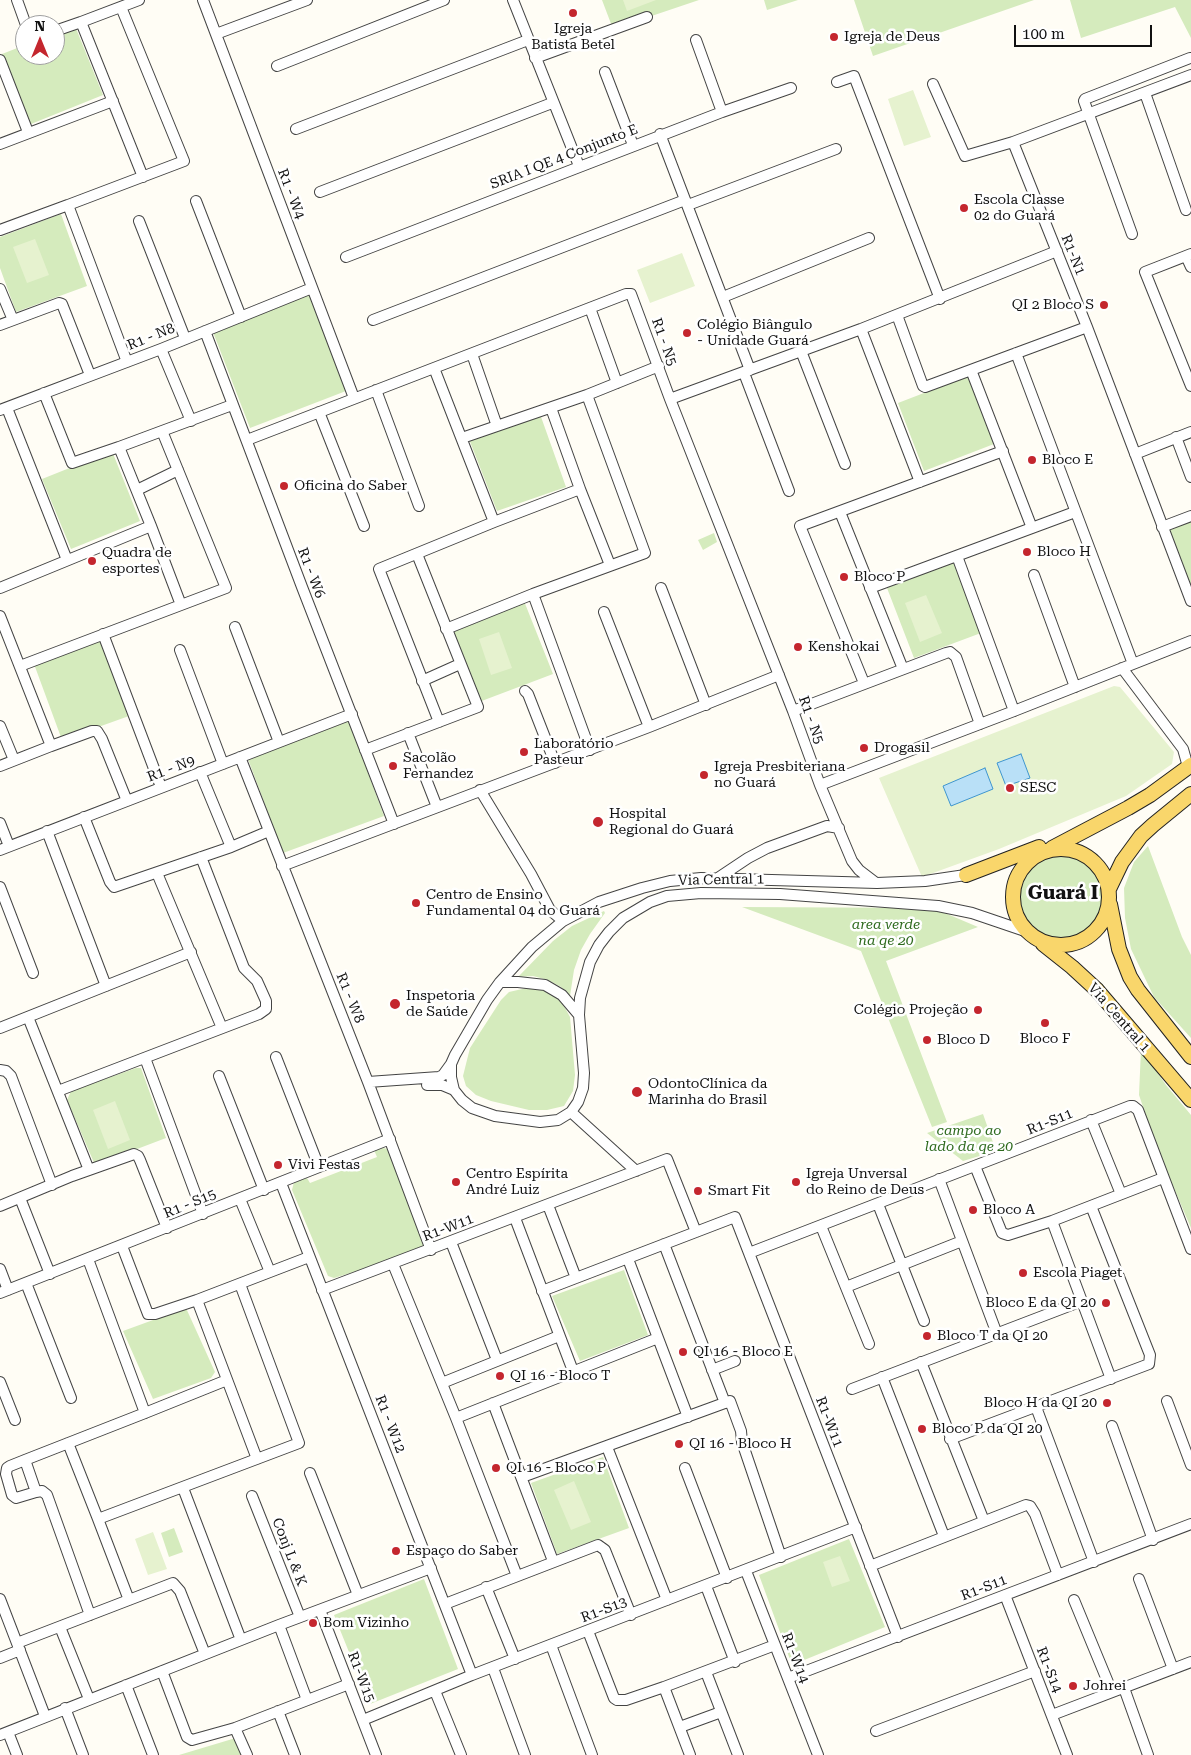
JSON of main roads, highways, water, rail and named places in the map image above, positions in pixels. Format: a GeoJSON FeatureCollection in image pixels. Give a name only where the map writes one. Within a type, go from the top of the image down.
{"type":"FeatureCollection","features":[{"type":"Feature","properties":{"kind":"main road","name":"Via Central 1"},"geometry":{"type":"LineString","coordinates":[[1041,853],[1150,795],[1189,766]]}},
{"type":"Feature","properties":{"kind":"main road"},"geometry":{"type":"LineString","coordinates":[[1191,794],[1141,836],[1122,862],[1109,896],[1105,917],[1097,930],[1085,940],[1071,945],[1056,946],[1041,942],[1025,931],[1016,917],[1012,900],[1014,882],[1022,867],[1041,853],[1064,849],[1080,852],[1094,861],[1104,874],[1109,896],[1119,949],[1130,977],[1138,990],[1191,1057]]}},
{"type":"Feature","properties":{"kind":"main road"},"geometry":{"type":"LineString","coordinates":[[966,875],[1042,846],[1084,826],[1100,823]]}},
{"type":"Feature","properties":{"kind":"main road","name":"Via Central 1"},"geometry":{"type":"LineString","coordinates":[[1041,942],[1097,990],[1191,1100]]}},
{"type":"Feature","properties":{"kind":"water"},"geometry":{"type":"Polygon","coordinates":[[[1021,754],[1030,778],[1006,786],[997,763],[1021,754]]]}},
{"type":"Feature","properties":{"kind":"water"},"geometry":{"type":"Polygon","coordinates":[[[985,768],[993,789],[951,806],[943,786],[985,768]]]}},
{"type":"Feature","properties":{"kind":"place","name":"Igreja Batista Betel"},"geometry":{"type":"Point","coordinates":[573,13]}},
{"type":"Feature","properties":{"kind":"place","name":"Igreja de Deus"},"geometry":{"type":"Point","coordinates":[834,37]}},
{"type":"Feature","properties":{"kind":"place","name":"Escola Classe 02 do Guará"},"geometry":{"type":"Point","coordinates":[964,208]}},
{"type":"Feature","properties":{"kind":"place","name":"QI 2 Bloco S"},"geometry":{"type":"Point","coordinates":[1104,305]}},
{"type":"Feature","properties":{"kind":"place","name":"Colégio Biângulo - Unidade Guará"},"geometry":{"type":"Point","coordinates":[687,333]}},
{"type":"Feature","properties":{"kind":"place","name":"Bloco E"},"geometry":{"type":"Point","coordinates":[1032,460]}},
{"type":"Feature","properties":{"kind":"place","name":"Oficina do Saber"},"geometry":{"type":"Point","coordinates":[284,486]}},
{"type":"Feature","properties":{"kind":"place","name":"Bloco H"},"geometry":{"type":"Point","coordinates":[1027,552]}},
{"type":"Feature","properties":{"kind":"place","name":"Quadra de esportes"},"geometry":{"type":"Point","coordinates":[92,561]}},
{"type":"Feature","properties":{"kind":"place","name":"Bloco P"},"geometry":{"type":"Point","coordinates":[844,577]}},
{"type":"Feature","properties":{"kind":"place","name":"Kenshokai"},"geometry":{"type":"Point","coordinates":[798,647]}},
{"type":"Feature","properties":{"kind":"place","name":"Drogasil"},"geometry":{"type":"Point","coordinates":[864,748]}},
{"type":"Feature","properties":{"kind":"place","name":"Laboratório Pasteur"},"geometry":{"type":"Point","coordinates":[524,752]}},
{"type":"Feature","properties":{"kind":"place","name":"Sacolão Fernandez"},"geometry":{"type":"Point","coordinates":[393,766]}},
{"type":"Feature","properties":{"kind":"place","name":"Igreja Presbiteriana no Guará"},"geometry":{"type":"Point","coordinates":[704,775]}},
{"type":"Feature","properties":{"kind":"place","name":"SESC"},"geometry":{"type":"Point","coordinates":[1010,788]}},
{"type":"Feature","properties":{"kind":"place","name":"Hospital Regional do Guará"},"geometry":{"type":"Point","coordinates":[598,822]}},
{"type":"Feature","properties":{"kind":"place","name":"Centro de Ensino Fundamental 04 do Guará"},"geometry":{"type":"Point","coordinates":[416,903]}},
{"type":"Feature","properties":{"kind":"place","name":"Inspetoria de Saúde"},"geometry":{"type":"Point","coordinates":[395,1004]}},
{"type":"Feature","properties":{"kind":"place","name":"Colégio Projeção"},"geometry":{"type":"Point","coordinates":[978,1010]}},
{"type":"Feature","properties":{"kind":"place","name":"Bloco F"},"geometry":{"type":"Point","coordinates":[1045,1023]}},
{"type":"Feature","properties":{"kind":"place","name":"Bloco D"},"geometry":{"type":"Point","coordinates":[927,1040]}},
{"type":"Feature","properties":{"kind":"place","name":"OdontoClínica da Marinha do Brasil"},"geometry":{"type":"Point","coordinates":[637,1092]}},
{"type":"Feature","properties":{"kind":"place","name":"Vivi Festas"},"geometry":{"type":"Point","coordinates":[278,1165]}},
{"type":"Feature","properties":{"kind":"place","name":"Centro Espírita André Luiz"},"geometry":{"type":"Point","coordinates":[456,1182]}},
{"type":"Feature","properties":{"kind":"place","name":"Igreja Unversal do Reino de Deus"},"geometry":{"type":"Point","coordinates":[796,1182]}},
{"type":"Feature","properties":{"kind":"place","name":"Smart Fit"},"geometry":{"type":"Point","coordinates":[698,1191]}},
{"type":"Feature","properties":{"kind":"place","name":"Bloco A"},"geometry":{"type":"Point","coordinates":[973,1210]}},
{"type":"Feature","properties":{"kind":"place","name":"Escola Piaget"},"geometry":{"type":"Point","coordinates":[1023,1273]}},
{"type":"Feature","properties":{"kind":"place","name":"Bloco E da QI 20"},"geometry":{"type":"Point","coordinates":[1106,1303]}},
{"type":"Feature","properties":{"kind":"place","name":"Bloco T da QI 20"},"geometry":{"type":"Point","coordinates":[927,1336]}},
{"type":"Feature","properties":{"kind":"place","name":"QI 16 - Bloco E"},"geometry":{"type":"Point","coordinates":[683,1352]}},
{"type":"Feature","properties":{"kind":"place","name":"QI 16 - Bloco T"},"geometry":{"type":"Point","coordinates":[500,1376]}},
{"type":"Feature","properties":{"kind":"place","name":"Bloco H da QI 20"},"geometry":{"type":"Point","coordinates":[1107,1403]}},
{"type":"Feature","properties":{"kind":"place","name":"Bloco P da QI 20"},"geometry":{"type":"Point","coordinates":[922,1429]}},
{"type":"Feature","properties":{"kind":"place","name":"QI 16 - Bloco H"},"geometry":{"type":"Point","coordinates":[679,1444]}},
{"type":"Feature","properties":{"kind":"place","name":"QI 16 - Bloco P"},"geometry":{"type":"Point","coordinates":[496,1468]}},
{"type":"Feature","properties":{"kind":"place","name":"Espaço do Saber"},"geometry":{"type":"Point","coordinates":[396,1551]}},
{"type":"Feature","properties":{"kind":"place","name":"Bom Vizinho"},"geometry":{"type":"Point","coordinates":[313,1623]}},
{"type":"Feature","properties":{"kind":"place","name":"Johrei"},"geometry":{"type":"Point","coordinates":[1073,1686]}},
{"type":"Feature","properties":{"kind":"district","name":"Guará I"},"geometry":{"type":"Point","coordinates":[1063,893]}},
{"type":"Feature","properties":{"kind":"park label","name":"area verde na qe 20"},"geometry":{"type":"Point","coordinates":[886,934]}},
{"type":"Feature","properties":{"kind":"park label","name":"campo ao lado da qe 20"},"geometry":{"type":"Point","coordinates":[969,1140]}}]}
